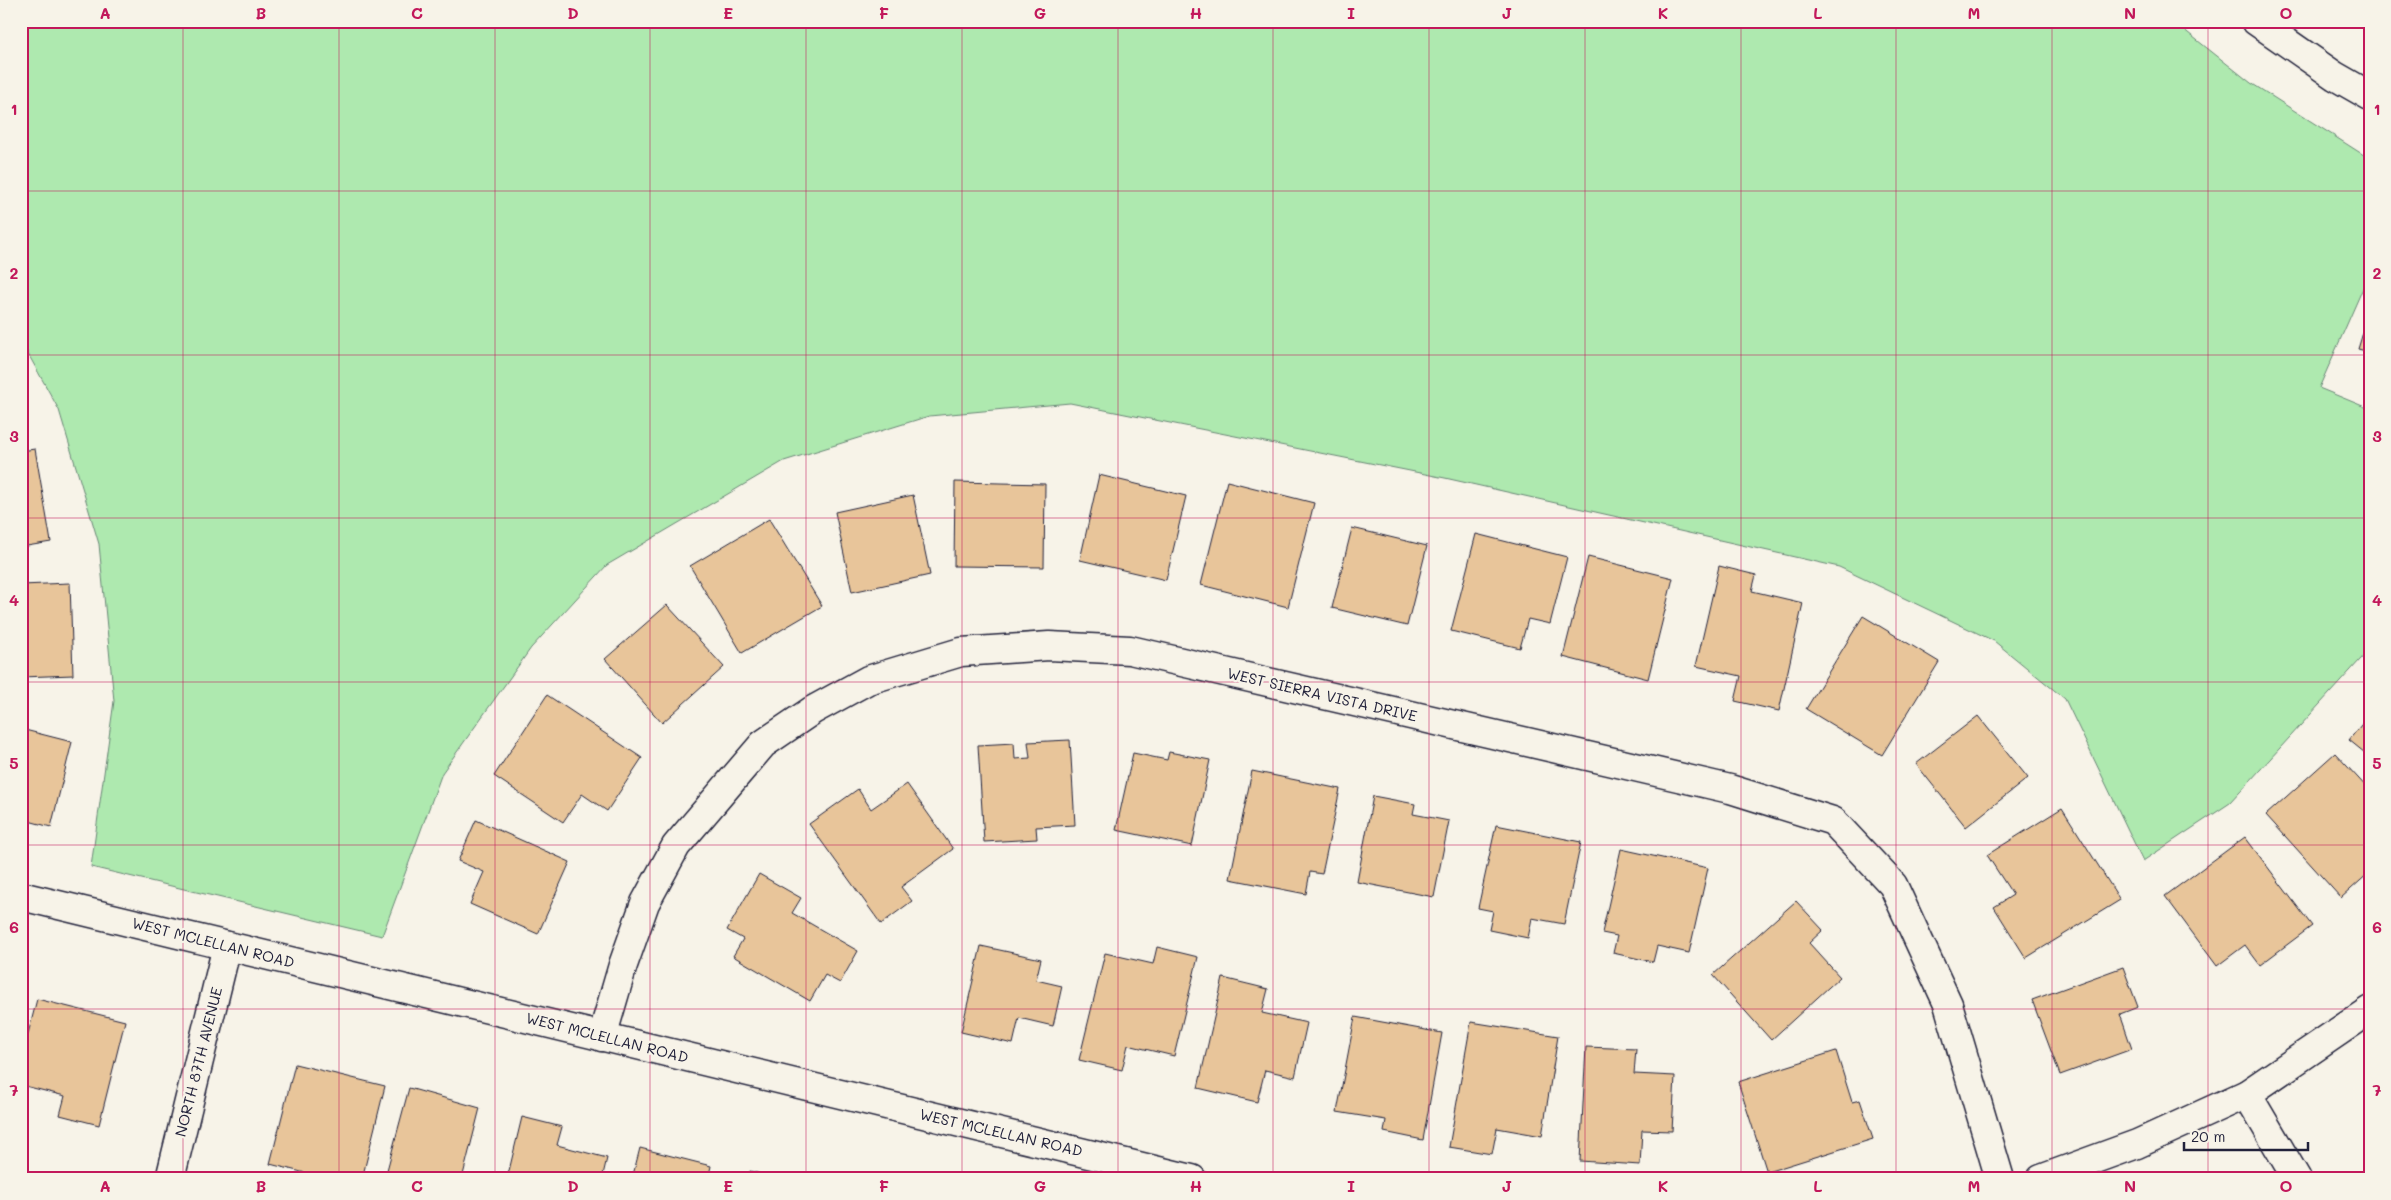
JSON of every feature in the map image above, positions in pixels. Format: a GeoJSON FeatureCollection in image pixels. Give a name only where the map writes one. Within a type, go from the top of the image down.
{"type":"FeatureCollection","features":[{"type":"Feature","properties":{"kind":"street"},"geometry":{"type":"LineString","coordinates":[[2256,21],[2327,71],[2370,96]]}},
{"type":"Feature","properties":{"kind":"street","name":"WEST SIERRA VISTA DRIVE"},"geometry":{"type":"LineString","coordinates":[[602,1037],[623,965],[645,903],[676,846],[763,744],[813,710],[868,680],[961,652],[1049,646],[1130,650],[1730,789],[1833,821],[1893,884],[1948,1004],[2000,1179]]}},
{"type":"Feature","properties":{"kind":"street","name":"WEST MCLELLAN ROAD"},"geometry":{"type":"LineString","coordinates":[[21,896],[1192,1179]]}},
{"type":"Feature","properties":{"kind":"street","name":"NORTH 87TH AVENUE"},"geometry":{"type":"LineString","coordinates":[[170,1179],[227,946]]}},
{"type":"Feature","properties":{"kind":"street"},"geometry":{"type":"LineString","coordinates":[[2041,1179],[2137,1144],[2247,1094],[2370,1010]]}},
{"type":"Feature","properties":{"kind":"street"},"geometry":{"type":"LineString","coordinates":[[2247,1094],[2297,1179]]}},
{"type":"Feature","properties":{"kind":"green space"},"geometry":{"type":"Polygon","coordinates":[[[21,21],[2173,21],[2251,83],[2370,159],[2370,272],[2319,388],[2370,409],[2370,649],[2230,803],[2143,861],[2065,699],[1994,641],[1839,567],[1445,478],[1070,403],[929,416],[784,461],[607,565],[531,648],[442,773],[382,936],[91,867],[114,701],[99,544],[59,410],[21,341],[21,21]]]}},
{"type":"Feature","properties":{"kind":"building"},"geometry":{"type":"Polygon","coordinates":[[[2370,310],[2370,352],[2358,349],[2370,310]]]}},
{"type":"Feature","properties":{"kind":"building"},"geometry":{"type":"Polygon","coordinates":[[[35,449],[51,542],[21,547],[21,451],[35,449]]]}},
{"type":"Feature","properties":{"kind":"building"},"geometry":{"type":"Polygon","coordinates":[[[1099,475],[1186,496],[1166,580],[1080,560],[1099,475]]]}},
{"type":"Feature","properties":{"kind":"building"},"geometry":{"type":"Polygon","coordinates":[[[1227,481],[1314,503],[1288,607],[1201,585],[1227,481]]]}},
{"type":"Feature","properties":{"kind":"building"},"geometry":{"type":"Polygon","coordinates":[[[955,482],[1045,484],[1044,567],[954,566],[955,482]]]}},
{"type":"Feature","properties":{"kind":"building"},"geometry":{"type":"Polygon","coordinates":[[[913,495],[930,575],[852,592],[835,512],[913,495]]]}},
{"type":"Feature","properties":{"kind":"building"},"geometry":{"type":"Polygon","coordinates":[[[769,519],[822,606],[742,653],[690,566],[769,519]]]}},
{"type":"Feature","properties":{"kind":"building"},"geometry":{"type":"Polygon","coordinates":[[[1352,528],[1427,546],[1407,626],[1332,608],[1352,528]]]}},
{"type":"Feature","properties":{"kind":"building"},"geometry":{"type":"Polygon","coordinates":[[[1476,534],[1567,557],[1550,624],[1528,619],[1520,648],[1451,631],[1476,534]]]}},
{"type":"Feature","properties":{"kind":"building"},"geometry":{"type":"Polygon","coordinates":[[[1588,557],[1673,578],[1648,679],[1563,657],[1588,557]]]}},
{"type":"Feature","properties":{"kind":"building"},"geometry":{"type":"Polygon","coordinates":[[[1719,566],[1756,575],[1752,591],[1803,603],[1779,711],[1735,701],[1741,676],[1696,666],[1719,566]]]}},
{"type":"Feature","properties":{"kind":"building"},"geometry":{"type":"Polygon","coordinates":[[[70,583],[73,675],[21,677],[21,585],[70,583]]]}},
{"type":"Feature","properties":{"kind":"building"},"geometry":{"type":"Polygon","coordinates":[[[667,605],[724,667],[662,723],[605,659],[667,605]]]}},
{"type":"Feature","properties":{"kind":"building"},"geometry":{"type":"Polygon","coordinates":[[[1863,616],[1939,662],[1882,755],[1806,709],[1863,616]]]}},
{"type":"Feature","properties":{"kind":"building"},"geometry":{"type":"Polygon","coordinates":[[[547,695],[642,758],[607,811],[582,794],[563,822],[494,776],[547,695]]]}},
{"type":"Feature","properties":{"kind":"building"},"geometry":{"type":"Polygon","coordinates":[[[2370,714],[2370,757],[2349,740],[2370,714]]]}},
{"type":"Feature","properties":{"kind":"building"},"geometry":{"type":"Polygon","coordinates":[[[1978,716],[2028,778],[1966,827],[1916,764],[1978,716]]]}},
{"type":"Feature","properties":{"kind":"building"},"geometry":{"type":"Polygon","coordinates":[[[21,729],[72,742],[51,827],[21,819],[21,729]]]}},
{"type":"Feature","properties":{"kind":"building"},"geometry":{"type":"Polygon","coordinates":[[[1070,740],[1075,825],[1036,827],[1037,839],[984,842],[978,745],[1014,743],[1015,759],[1030,758],[1028,742],[1070,740]]]}},
{"type":"Feature","properties":{"kind":"building"},"geometry":{"type":"Polygon","coordinates":[[[1169,752],[1210,760],[1192,846],[1116,830],[1133,753],[1167,760],[1169,752]]]}},
{"type":"Feature","properties":{"kind":"building"},"geometry":{"type":"Polygon","coordinates":[[[2335,753],[2370,791],[2370,872],[2341,898],[2266,815],[2335,753]]]}},
{"type":"Feature","properties":{"kind":"building"},"geometry":{"type":"Polygon","coordinates":[[[1252,771],[1340,789],[1322,874],[1310,872],[1306,894],[1230,879],[1252,771]]]}},
{"type":"Feature","properties":{"kind":"building"},"geometry":{"type":"Polygon","coordinates":[[[907,784],[953,849],[901,887],[912,901],[881,924],[809,824],[858,789],[871,809],[907,784]]]}},
{"type":"Feature","properties":{"kind":"building"},"geometry":{"type":"Polygon","coordinates":[[[1373,796],[1415,804],[1413,814],[1449,821],[1434,897],[1357,882],[1373,796]]]}},
{"type":"Feature","properties":{"kind":"building"},"geometry":{"type":"Polygon","coordinates":[[[2062,808],[2120,900],[2026,958],[1994,907],[2013,895],[1987,855],[2062,808]]]}},
{"type":"Feature","properties":{"kind":"building"},"geometry":{"type":"Polygon","coordinates":[[[476,820],[570,862],[538,934],[470,904],[484,872],[458,861],[476,820]]]}},
{"type":"Feature","properties":{"kind":"building"},"geometry":{"type":"Polygon","coordinates":[[[1496,825],[1581,842],[1564,924],[1532,918],[1528,938],[1489,930],[1493,911],[1478,908],[1496,825]]]}},
{"type":"Feature","properties":{"kind":"building"},"geometry":{"type":"Polygon","coordinates":[[[2245,837],[2312,926],[2260,965],[2245,945],[2217,966],[2165,896],[2245,837]]]}},
{"type":"Feature","properties":{"kind":"building"},"geometry":{"type":"Polygon","coordinates":[[[1621,849],[1708,868],[1689,953],[1657,946],[1653,962],[1613,953],[1617,936],[1602,933],[1621,849]]]}},
{"type":"Feature","properties":{"kind":"building"},"geometry":{"type":"Polygon","coordinates":[[[759,874],[801,898],[792,913],[858,951],[840,983],[825,975],[810,1001],[733,956],[743,939],[727,930],[759,874]]]}},
{"type":"Feature","properties":{"kind":"building"},"geometry":{"type":"Polygon","coordinates":[[[1796,901],[1823,930],[1809,943],[1840,977],[1771,1040],[1713,975],[1796,901]]]}},
{"type":"Feature","properties":{"kind":"building"},"geometry":{"type":"Polygon","coordinates":[[[981,946],[1041,959],[1036,980],[1062,986],[1053,1026],[1019,1018],[1013,1044],[961,1032],[981,946]]]}},
{"type":"Feature","properties":{"kind":"building"},"geometry":{"type":"Polygon","coordinates":[[[1157,947],[1198,957],[1174,1056],[1128,1045],[1122,1070],[1079,1060],[1105,953],[1153,964],[1157,947]]]}},
{"type":"Feature","properties":{"kind":"building"},"geometry":{"type":"Polygon","coordinates":[[[2123,967],[2138,1007],[2120,1014],[2132,1049],[2060,1075],[2032,1000],[2123,967]]]}},
{"type":"Feature","properties":{"kind":"building"},"geometry":{"type":"Polygon","coordinates":[[[1223,978],[1268,989],[1262,1013],[1307,1023],[1295,1077],[1265,1070],[1257,1102],[1198,1088],[1223,978]]]}},
{"type":"Feature","properties":{"kind":"building"},"geometry":{"type":"Polygon","coordinates":[[[37,999],[125,1021],[99,1125],[60,1115],[65,1096],[21,1085],[21,1061],[37,999]]]}},
{"type":"Feature","properties":{"kind":"building"},"geometry":{"type":"Polygon","coordinates":[[[1355,1017],[1442,1033],[1423,1140],[1384,1132],[1386,1120],[1337,1112],[1355,1017]]]}},
{"type":"Feature","properties":{"kind":"building"},"geometry":{"type":"Polygon","coordinates":[[[1471,1022],[1558,1036],[1542,1136],[1497,1128],[1492,1154],[1449,1147],[1471,1022]]]}},
{"type":"Feature","properties":{"kind":"building"},"geometry":{"type":"Polygon","coordinates":[[[1586,1047],[1636,1049],[1634,1074],[1675,1076],[1672,1131],[1642,1130],[1640,1165],[1580,1161],[1586,1047]]]}},
{"type":"Feature","properties":{"kind":"building"},"geometry":{"type":"Polygon","coordinates":[[[1836,1051],[1852,1102],[1860,1100],[1873,1139],[1767,1172],[1738,1082],[1836,1051]]]}},
{"type":"Feature","properties":{"kind":"building"},"geometry":{"type":"Polygon","coordinates":[[[295,1064],[385,1086],[362,1179],[329,1179],[270,1164],[295,1064]]]}},
{"type":"Feature","properties":{"kind":"building"},"geometry":{"type":"Polygon","coordinates":[[[409,1088],[480,1108],[462,1179],[406,1179],[386,1174],[409,1088]]]}},
{"type":"Feature","properties":{"kind":"building"},"geometry":{"type":"Polygon","coordinates":[[[522,1117],[562,1127],[557,1145],[607,1158],[602,1179],[507,1179],[522,1117]]]}},
{"type":"Feature","properties":{"kind":"building"},"geometry":{"type":"Polygon","coordinates":[[[640,1148],[711,1166],[708,1179],[632,1179],[640,1148]]]}},
{"type":"Feature","properties":{"kind":"building"},"geometry":{"type":"Polygon","coordinates":[[[750,1171],[779,1179],[748,1179],[750,1171]]]}}]}
